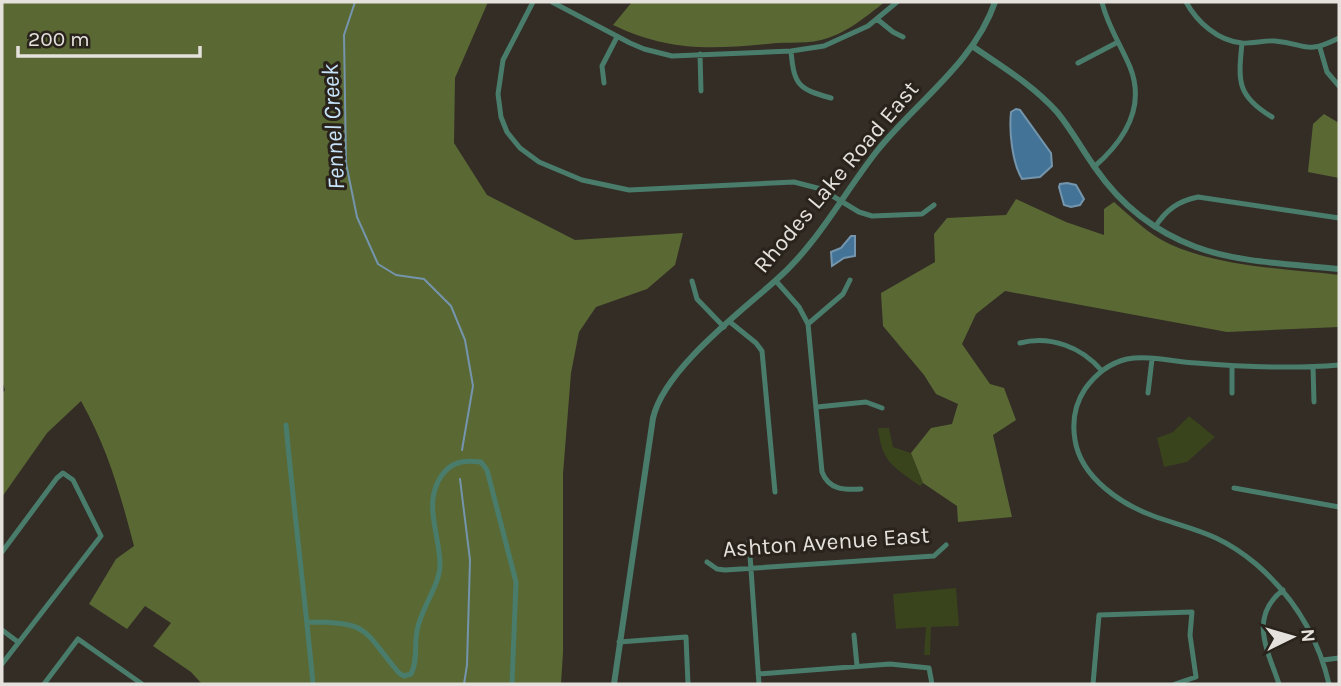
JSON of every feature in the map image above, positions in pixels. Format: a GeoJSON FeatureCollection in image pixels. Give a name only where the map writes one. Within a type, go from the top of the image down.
{"type":"FeatureCollection","features":[{"type":"Feature","properties":{"kind":"street"},"geometry":{"type":"LineString","coordinates":[[533,2],[507,50],[499,78],[499,108],[504,125],[513,139],[524,152],[539,162],[603,186],[636,191],[793,182],[821,189],[859,212],[872,216],[922,214],[934,205]]}},
{"type":"Feature","properties":{"kind":"street"},"geometry":{"type":"LineString","coordinates":[[552,2],[617,37],[655,53],[672,56],[791,51],[824,46],[844,39],[877,19],[897,2]]}},
{"type":"Feature","properties":{"kind":"street","name":"Rhodes Lake Road East"},"geometry":{"type":"LineString","coordinates":[[614,684],[654,411],[662,393],[671,379],[776,281],[809,245],[889,137],[972,46],[995,2]]}},
{"type":"Feature","properties":{"kind":"street"},"geometry":{"type":"LineString","coordinates":[[1094,167],[1117,145],[1127,129],[1135,94],[1133,79],[1102,2]]}},
{"type":"Feature","properties":{"kind":"street"},"geometry":{"type":"LineString","coordinates":[[1186,2],[1197,18],[1211,31],[1242,43],[1269,41],[1304,48],[1320,48],[1339,38]]}},
{"type":"Feature","properties":{"kind":"street"},"geometry":{"type":"LineString","coordinates":[[877,19],[904,37]]}},
{"type":"Feature","properties":{"kind":"street"},"geometry":{"type":"LineString","coordinates":[[604,83],[602,66],[617,37]]}},
{"type":"Feature","properties":{"kind":"street"},"geometry":{"type":"LineString","coordinates":[[1078,63],[1118,42]]}},
{"type":"Feature","properties":{"kind":"street"},"geometry":{"type":"LineString","coordinates":[[1242,43],[1239,72],[1242,87],[1250,103],[1272,117]]}},
{"type":"Feature","properties":{"kind":"street"},"geometry":{"type":"LineString","coordinates":[[972,46],[1048,102],[1078,139],[1094,167],[1117,196],[1155,227],[1182,241],[1219,253],[1339,270]]}},
{"type":"Feature","properties":{"kind":"street"},"geometry":{"type":"LineString","coordinates":[[1320,48],[1327,72],[1339,86]]}},
{"type":"Feature","properties":{"kind":"street"},"geometry":{"type":"LineString","coordinates":[[791,51],[792,67],[799,86],[831,97]]}},
{"type":"Feature","properties":{"kind":"street"},"geometry":{"type":"LineString","coordinates":[[700,54],[701,91]]}},
{"type":"Feature","properties":{"kind":"street"},"geometry":{"type":"LineString","coordinates":[[1155,227],[1170,209],[1198,197],[1339,218]]}},
{"type":"Feature","properties":{"kind":"street"},"geometry":{"type":"LineString","coordinates":[[808,324],[843,294],[850,280]]}},
{"type":"Feature","properties":{"kind":"street"},"geometry":{"type":"LineString","coordinates":[[692,281],[697,299],[724,327]]}},
{"type":"Feature","properties":{"kind":"street"},"geometry":{"type":"LineString","coordinates":[[776,281],[799,307],[808,324],[822,472],[825,479],[836,488],[861,489]]}},
{"type":"Feature","properties":{"kind":"street"},"geometry":{"type":"LineString","coordinates":[[730,322],[762,351],[775,492]]}},
{"type":"Feature","properties":{"kind":"street"},"geometry":{"type":"LineString","coordinates":[[1020,342],[1041,340],[1074,348],[1102,370]]}},
{"type":"Feature","properties":{"kind":"street"},"geometry":{"type":"LineString","coordinates":[[1148,393],[1152,359]]}},
{"type":"Feature","properties":{"kind":"street"},"geometry":{"type":"LineString","coordinates":[[1329,684],[1323,660],[1302,615],[1283,590],[1236,548],[1198,530],[1154,516],[1114,494],[1093,477],[1078,454],[1073,427],[1082,393],[1102,370],[1126,360],[1152,359],[1232,366],[1339,365]]}},
{"type":"Feature","properties":{"kind":"street"},"geometry":{"type":"LineString","coordinates":[[1231,393],[1232,366]]}},
{"type":"Feature","properties":{"kind":"street"},"geometry":{"type":"LineString","coordinates":[[1313,367],[1314,402]]}},
{"type":"Feature","properties":{"kind":"street"},"geometry":{"type":"LineString","coordinates":[[817,407],[866,402],[882,408]]}},
{"type":"Feature","properties":{"kind":"street"},"geometry":{"type":"LineString","coordinates":[[286,425],[313,684]]}},
{"type":"Feature","properties":{"kind":"street"},"geometry":{"type":"LineString","coordinates":[[308,622],[337,622],[358,626],[401,675],[411,674],[415,665],[417,631],[440,564],[433,517],[434,491],[440,477],[450,466],[458,462],[481,462],[487,470],[516,582],[512,684]]}},
{"type":"Feature","properties":{"kind":"street"},"geometry":{"type":"LineString","coordinates":[[2,552],[63,473],[73,480],[101,536],[2,664]]}},
{"type":"Feature","properties":{"kind":"street"},"geometry":{"type":"LineString","coordinates":[[1234,488],[1339,507]]}},
{"type":"Feature","properties":{"kind":"street"},"geometry":{"type":"LineString","coordinates":[[748,541],[759,684]]}},
{"type":"Feature","properties":{"kind":"street","name":"Ashton Avenue East"},"geometry":{"type":"LineString","coordinates":[[707,562],[717,569],[751,569],[934,556],[946,545]]}},
{"type":"Feature","properties":{"kind":"street"},"geometry":{"type":"LineString","coordinates":[[1279,684],[1265,647],[1264,628],[1269,605],[1283,590]]}},
{"type":"Feature","properties":{"kind":"street"},"geometry":{"type":"LineString","coordinates":[[1093,684],[1099,615],[1192,612],[1190,635],[1196,677],[1175,684]]}},
{"type":"Feature","properties":{"kind":"street"},"geometry":{"type":"LineString","coordinates":[[2,630],[18,642]]}},
{"type":"Feature","properties":{"kind":"street"},"geometry":{"type":"LineString","coordinates":[[855,635],[857,666]]}},
{"type":"Feature","properties":{"kind":"street"},"geometry":{"type":"LineString","coordinates":[[619,642],[686,637],[688,684]]}},
{"type":"Feature","properties":{"kind":"street"},"geometry":{"type":"LineString","coordinates":[[44,684],[78,639],[142,684]]}},
{"type":"Feature","properties":{"kind":"street"},"geometry":{"type":"LineString","coordinates":[[1323,660],[1339,658]]}},
{"type":"Feature","properties":{"kind":"street"},"geometry":{"type":"LineString","coordinates":[[758,674],[890,664],[929,668],[932,684]]}},
{"type":"Feature","properties":{"kind":"green space"},"geometry":{"type":"Polygon","coordinates":[[[2,2],[488,2],[455,78],[454,143],[487,195],[575,240],[683,233],[675,265],[647,289],[596,307],[579,332],[571,373],[563,474],[561,684],[202,684],[191,672],[153,646],[171,623],[145,606],[127,629],[89,604],[116,559],[134,546],[106,454],[81,401],[47,433],[2,497],[2,394],[5,390],[2,380],[2,2]]]}},
{"type":"Feature","properties":{"kind":"green space"},"geometry":{"type":"Polygon","coordinates":[[[632,2],[885,2],[847,29],[821,40],[733,47],[694,47],[655,40],[613,25],[632,2]]]}},
{"type":"Feature","properties":{"kind":"green space"},"geometry":{"type":"Polygon","coordinates":[[[1324,114],[1339,123],[1339,178],[1308,172],[1313,124],[1324,114]]]}},
{"type":"Feature","properties":{"kind":"green space"},"geometry":{"type":"Polygon","coordinates":[[[1016,199],[1066,222],[1104,235],[1104,209],[1114,202],[1160,239],[1201,255],[1247,265],[1339,275],[1339,327],[1227,332],[1005,291],[976,314],[962,344],[990,384],[1004,388],[1016,420],[993,435],[1012,517],[958,522],[957,506],[923,483],[911,453],[931,428],[952,424],[958,404],[936,394],[924,375],[883,326],[881,293],[935,262],[934,234],[947,218],[1006,215],[1016,199]]]}},
{"type":"Feature","properties":{"kind":"green space"},"geometry":{"type":"Polygon","coordinates":[[[1189,416],[1215,437],[1187,462],[1164,467],[1157,438],[1173,432],[1189,416]]]}},
{"type":"Feature","properties":{"kind":"green space"},"geometry":{"type":"Polygon","coordinates":[[[878,428],[889,428],[893,447],[911,453],[923,483],[920,486],[890,463],[882,449],[878,428]]]}},
{"type":"Feature","properties":{"kind":"green space"},"geometry":{"type":"Polygon","coordinates":[[[956,588],[959,626],[931,627],[930,655],[924,655],[926,627],[896,629],[893,594],[956,588]]]}},
{"type":"Feature","properties":{"kind":"water"},"geometry":{"type":"Polygon","coordinates":[[[1020,110],[1051,153],[1052,166],[1040,177],[1022,179],[1019,172],[1010,128],[1011,112],[1020,110]]]}},
{"type":"Feature","properties":{"kind":"water"},"geometry":{"type":"Polygon","coordinates":[[[1060,184],[1076,185],[1084,199],[1080,205],[1064,205],[1059,187],[1060,184]]]}},
{"type":"Feature","properties":{"kind":"water"},"geometry":{"type":"Polygon","coordinates":[[[851,236],[855,236],[855,256],[844,258],[832,266],[831,252],[841,248],[851,236]]]}},
{"type":"Feature","properties":{"kind":"waterway","name":"Fennel Creek"},"geometry":{"type":"LineString","coordinates":[[355,2],[344,35],[346,163],[357,217],[378,264],[396,275],[424,279],[451,306],[465,340],[473,386],[462,450]]}},
{"type":"Feature","properties":{"kind":"waterway","name":"Fennel Creek"},"geometry":{"type":"LineString","coordinates":[[460,479],[470,560],[464,684]]}}]}
